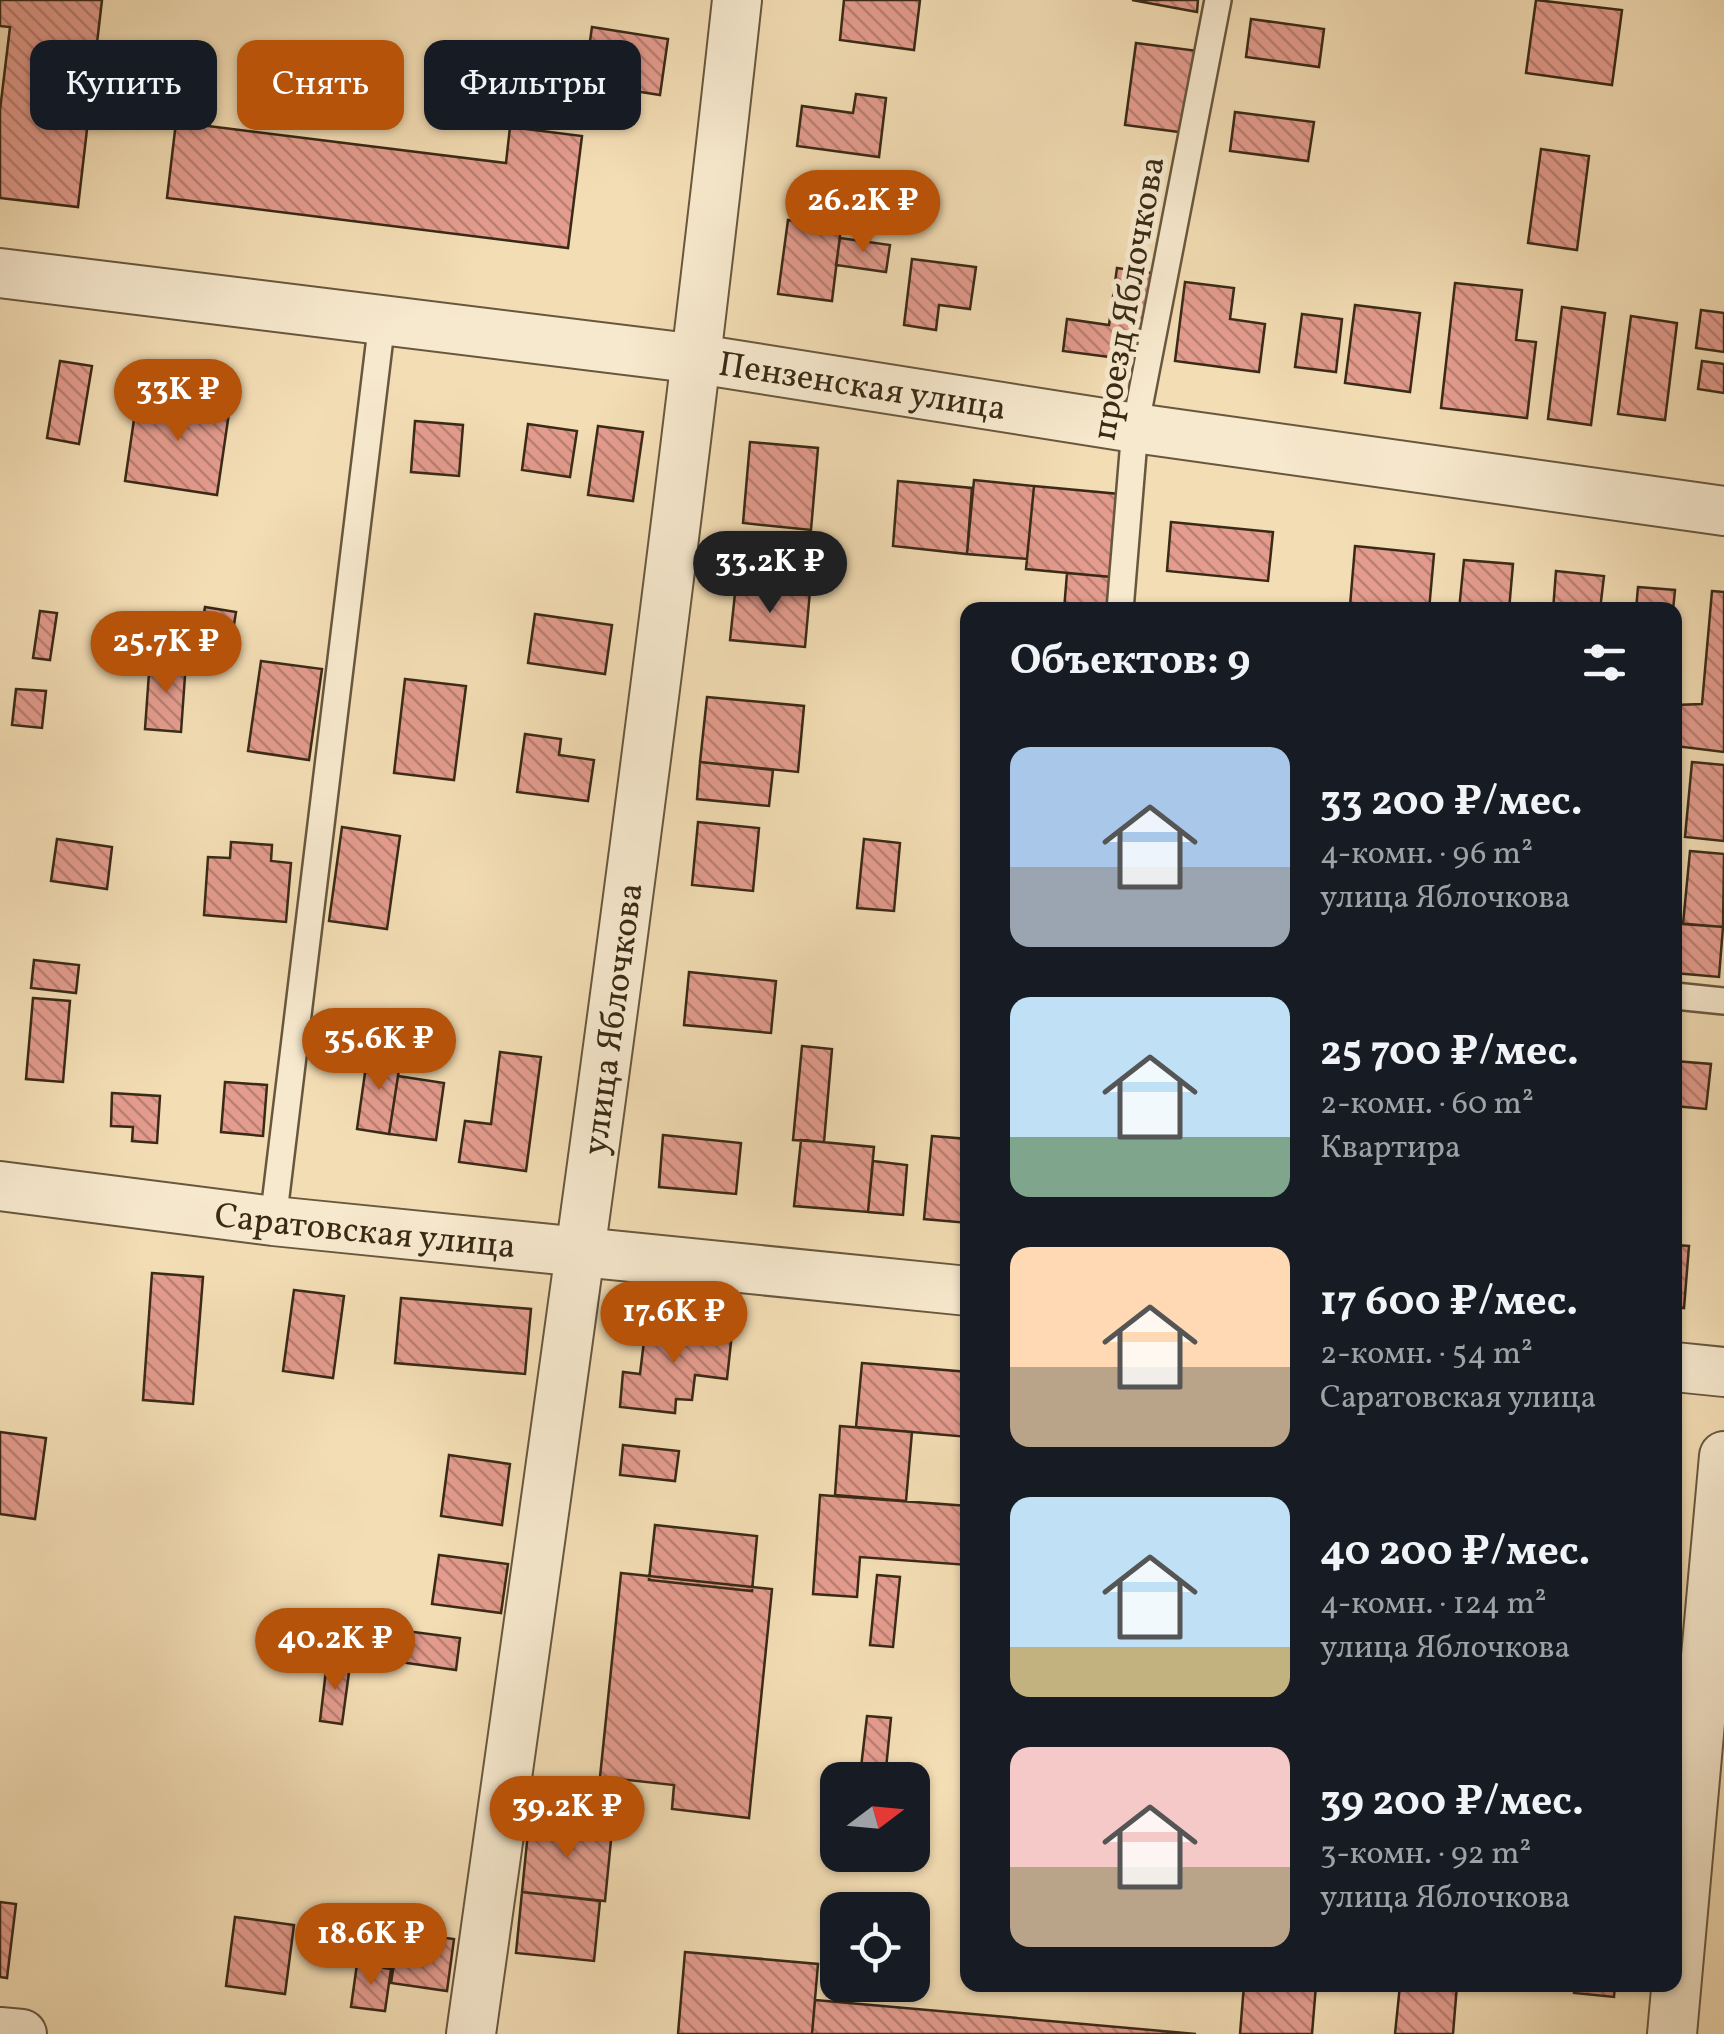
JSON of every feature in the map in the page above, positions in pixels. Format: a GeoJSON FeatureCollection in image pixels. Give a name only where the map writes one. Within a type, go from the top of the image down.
{"type":"FeatureCollection","features":[{"type":"Feature","properties":{"kind":"street","name":"улица Яблочкова"},"geometry":{"type":"LineString","coordinates":[[471,2034],[581,1250],[698,360],[736,0]]}},
{"type":"Feature","properties":{"kind":"street","name":"Пензенская улица"},"geometry":{"type":"LineString","coordinates":[[0,273],[698,360],[1135,428],[1724,511]]}},
{"type":"Feature","properties":{"kind":"street","name":"Саратовская улица"},"geometry":{"type":"LineString","coordinates":[[0,1186],[272,1221],[960,1291]]}},
{"type":"Feature","properties":{"kind":"street"},"geometry":{"type":"LineString","coordinates":[[1682,1368],[1724,1372]]}},
{"type":"Feature","properties":{"kind":"street"},"geometry":{"type":"LineString","coordinates":[[1682,1923],[1724,1456]]}},
{"type":"Feature","properties":{"kind":"street"},"geometry":{"type":"LineString","coordinates":[[1672,2034],[1676,1992]]}},
{"type":"Feature","properties":{"kind":"street"},"geometry":{"type":"LineString","coordinates":[[0,2032],[22,2034]]}},
{"type":"Feature","properties":{"kind":"lane","name":"проезд Яблочкова"},"geometry":{"type":"LineString","coordinates":[[1121,602],[1135,428],[1218,0]]}},
{"type":"Feature","properties":{"kind":"lane"},"geometry":{"type":"LineString","coordinates":[[272,1221],[382,320]]}},
{"type":"Feature","properties":{"kind":"lane"},"geometry":{"type":"LineString","coordinates":[[1682,997],[1724,1002]]}},
{"type":"Feature","properties":{"kind":"building"},"geometry":{"type":"Polygon","coordinates":[[[0,0],[102,0],[97,40],[30,40],[30,130],[87,130],[78,207],[0,198],[0,110],[10,27],[0,26],[0,0]]]}},
{"type":"Feature","properties":{"kind":"building"},"geometry":{"type":"Polygon","coordinates":[[[844,0],[920,0],[914,50],[840,40],[844,0]]]}},
{"type":"Feature","properties":{"kind":"building"},"geometry":{"type":"Polygon","coordinates":[[[1132,0],[1198,0],[1197,12],[1132,0]]]}},
{"type":"Feature","properties":{"kind":"building"},"geometry":{"type":"Polygon","coordinates":[[[1536,0],[1622,10],[1612,85],[1526,73],[1536,0]]]}},
{"type":"Feature","properties":{"kind":"building"},"geometry":{"type":"Polygon","coordinates":[[[1251,19],[1324,29],[1319,67],[1246,57],[1251,19]]]}},
{"type":"Feature","properties":{"kind":"building"},"geometry":{"type":"Polygon","coordinates":[[[592,27],[668,39],[660,95],[641,92],[641,40],[590,40],[592,27]]]}},
{"type":"Feature","properties":{"kind":"building"},"geometry":{"type":"Polygon","coordinates":[[[1136,43],[1198,51],[1187,133],[1125,125],[1136,43]]]}},
{"type":"Feature","properties":{"kind":"building"},"geometry":{"type":"Polygon","coordinates":[[[856,94],[886,98],[879,157],[797,146],[802,106],[853,113],[856,94]]]}},
{"type":"Feature","properties":{"kind":"building"},"geometry":{"type":"Polygon","coordinates":[[[1235,112],[1314,122],[1308,161],[1230,151],[1235,112]]]}},
{"type":"Feature","properties":{"kind":"building"},"geometry":{"type":"Polygon","coordinates":[[[217,127],[506,163],[510,130],[582,136],[568,248],[167,198],[175,130],[217,127]]]}},
{"type":"Feature","properties":{"kind":"building"},"geometry":{"type":"Polygon","coordinates":[[[1541,149],[1589,156],[1577,250],[1528,243],[1541,149]]]}},
{"type":"Feature","properties":{"kind":"building"},"geometry":{"type":"Polygon","coordinates":[[[788,220],[841,227],[832,301],[778,294],[788,220]]]}},
{"type":"Feature","properties":{"kind":"building"},"geometry":{"type":"Polygon","coordinates":[[[840,238],[890,245],[886,272],[836,265],[840,238]]]}},
{"type":"Feature","properties":{"kind":"building"},"geometry":{"type":"Polygon","coordinates":[[[912,259],[976,267],[970,309],[939,305],[936,330],[904,325],[912,259]]]}},
{"type":"Feature","properties":{"kind":"building"},"geometry":{"type":"Polygon","coordinates":[[[1117,268],[1159,274],[1148,362],[1063,351],[1067,319],[1109,325],[1117,268]]]}},
{"type":"Feature","properties":{"kind":"building"},"geometry":{"type":"Polygon","coordinates":[[[1185,282],[1234,288],[1230,319],[1265,324],[1259,372],[1175,361],[1185,282]]]}},
{"type":"Feature","properties":{"kind":"building"},"geometry":{"type":"Polygon","coordinates":[[[1455,283],[1522,290],[1516,340],[1536,342],[1527,418],[1441,408],[1455,283]]]}},
{"type":"Feature","properties":{"kind":"building"},"geometry":{"type":"Polygon","coordinates":[[[1355,305],[1420,313],[1410,392],[1345,383],[1355,305]]]}},
{"type":"Feature","properties":{"kind":"building"},"geometry":{"type":"Polygon","coordinates":[[[1562,307],[1605,313],[1591,425],[1548,419],[1562,307]]]}},
{"type":"Feature","properties":{"kind":"building"},"geometry":{"type":"Polygon","coordinates":[[[1701,310],[1724,313],[1724,352],[1696,348],[1701,310]]]}},
{"type":"Feature","properties":{"kind":"building"},"geometry":{"type":"Polygon","coordinates":[[[1302,314],[1342,319],[1336,372],[1295,367],[1302,314]]]}},
{"type":"Feature","properties":{"kind":"building"},"geometry":{"type":"Polygon","coordinates":[[[1631,316],[1677,323],[1665,420],[1618,414],[1631,316]]]}},
{"type":"Feature","properties":{"kind":"building"},"geometry":{"type":"Polygon","coordinates":[[[60,361],[92,366],[79,444],[47,438],[60,361]]]}},
{"type":"Feature","properties":{"kind":"building"},"geometry":{"type":"Polygon","coordinates":[[[1702,361],[1724,364],[1724,393],[1698,389],[1702,361]]]}},
{"type":"Feature","properties":{"kind":"building"},"geometry":{"type":"Polygon","coordinates":[[[138,392],[230,406],[217,495],[125,481],[138,392]]]}},
{"type":"Feature","properties":{"kind":"building"},"geometry":{"type":"Polygon","coordinates":[[[415,421],[463,425],[459,476],[411,472],[415,421]]]}},
{"type":"Feature","properties":{"kind":"building"},"geometry":{"type":"Polygon","coordinates":[[[528,424],[577,431],[570,477],[522,470],[528,424]]]}},
{"type":"Feature","properties":{"kind":"building"},"geometry":{"type":"Polygon","coordinates":[[[598,426],[643,432],[633,501],[588,495],[598,426]]]}},
{"type":"Feature","properties":{"kind":"building"},"geometry":{"type":"Polygon","coordinates":[[[750,442],[818,448],[811,530],[743,523],[750,442]]]}},
{"type":"Feature","properties":{"kind":"building"},"geometry":{"type":"Polygon","coordinates":[[[974,480],[1034,486],[1027,559],[967,554],[974,480]]]}},
{"type":"Feature","properties":{"kind":"building"},"geometry":{"type":"Polygon","coordinates":[[[898,481],[972,488],[967,554],[893,546],[898,481]]]}},
{"type":"Feature","properties":{"kind":"building"},"geometry":{"type":"Polygon","coordinates":[[[1034,486],[1119,494],[1111,577],[1026,569],[1034,486]]]}},
{"type":"Feature","properties":{"kind":"building"},"geometry":{"type":"Polygon","coordinates":[[[1171,522],[1273,532],[1268,581],[1167,571],[1171,522]]]}},
{"type":"Feature","properties":{"kind":"building"},"geometry":{"type":"Polygon","coordinates":[[[1355,546],[1434,554],[1430,602],[1350,602],[1355,546]]]}},
{"type":"Feature","properties":{"kind":"building"},"geometry":{"type":"Polygon","coordinates":[[[1464,560],[1513,564],[1510,602],[1460,602],[1464,560]]]}},
{"type":"Feature","properties":{"kind":"building"},"geometry":{"type":"Polygon","coordinates":[[[1556,571],[1604,576],[1601,602],[1554,602],[1556,571]]]}},
{"type":"Feature","properties":{"kind":"building"},"geometry":{"type":"Polygon","coordinates":[[[1067,573],[1111,577],[1109,602],[1065,602],[1067,573]]]}},
{"type":"Feature","properties":{"kind":"building"},"geometry":{"type":"Polygon","coordinates":[[[736,584],[810,591],[805,647],[730,640],[736,584]]]}},
{"type":"Feature","properties":{"kind":"building"},"geometry":{"type":"Polygon","coordinates":[[[1638,587],[1675,590],[1674,602],[1637,602],[1638,587]]]}},
{"type":"Feature","properties":{"kind":"building"},"geometry":{"type":"Polygon","coordinates":[[[1712,591],[1724,592],[1724,752],[1682,747],[1682,705],[1702,704],[1712,591]]]}},
{"type":"Feature","properties":{"kind":"building"},"geometry":{"type":"Polygon","coordinates":[[[205,607],[236,612],[227,668],[195,663],[205,607]]]}},
{"type":"Feature","properties":{"kind":"building"},"geometry":{"type":"Polygon","coordinates":[[[40,611],[57,613],[50,660],[33,658],[40,611]]]}},
{"type":"Feature","properties":{"kind":"building"},"geometry":{"type":"Polygon","coordinates":[[[535,614],[612,625],[605,674],[528,663],[535,614]]]}},
{"type":"Feature","properties":{"kind":"building"},"geometry":{"type":"Polygon","coordinates":[[[150,659],[186,662],[181,732],[145,729],[150,659]]]}},
{"type":"Feature","properties":{"kind":"building"},"geometry":{"type":"Polygon","coordinates":[[[261,661],[322,669],[309,760],[248,751],[261,661]]]}},
{"type":"Feature","properties":{"kind":"building"},"geometry":{"type":"Polygon","coordinates":[[[405,679],[466,686],[454,780],[394,773],[405,679]]]}},
{"type":"Feature","properties":{"kind":"building"},"geometry":{"type":"Polygon","coordinates":[[[16,689],[46,691],[42,728],[12,725],[16,689]]]}},
{"type":"Feature","properties":{"kind":"building"},"geometry":{"type":"Polygon","coordinates":[[[707,697],[804,706],[798,772],[700,762],[707,697]]]}},
{"type":"Feature","properties":{"kind":"building"},"geometry":{"type":"Polygon","coordinates":[[[525,734],[561,739],[559,755],[594,760],[588,801],[517,792],[525,734]]]}},
{"type":"Feature","properties":{"kind":"building"},"geometry":{"type":"Polygon","coordinates":[[[700,762],[773,770],[769,806],[697,799],[700,762]]]}},
{"type":"Feature","properties":{"kind":"building"},"geometry":{"type":"Polygon","coordinates":[[[1692,762],[1724,765],[1724,841],[1685,837],[1692,762]]]}},
{"type":"Feature","properties":{"kind":"building"},"geometry":{"type":"Polygon","coordinates":[[[698,822],[759,828],[753,891],[692,885],[698,822]]]}},
{"type":"Feature","properties":{"kind":"building"},"geometry":{"type":"Polygon","coordinates":[[[342,827],[400,836],[387,929],[329,921],[342,827]]]}},
{"type":"Feature","properties":{"kind":"building"},"geometry":{"type":"Polygon","coordinates":[[[57,839],[112,847],[107,889],[51,881],[57,839]]]}},
{"type":"Feature","properties":{"kind":"building"},"geometry":{"type":"Polygon","coordinates":[[[864,839],[900,843],[894,911],[857,908],[864,839]]]}},
{"type":"Feature","properties":{"kind":"building"},"geometry":{"type":"Polygon","coordinates":[[[231,842],[272,845],[271,861],[291,863],[286,922],[204,915],[208,857],[230,858],[231,842]]]}},
{"type":"Feature","properties":{"kind":"building"},"geometry":{"type":"Polygon","coordinates":[[[1690,851],[1724,854],[1723,927],[1683,924],[1690,851]]]}},
{"type":"Feature","properties":{"kind":"building"},"geometry":{"type":"Polygon","coordinates":[[[1682,924],[1723,927],[1719,977],[1682,974],[1682,924]]]}},
{"type":"Feature","properties":{"kind":"building"},"geometry":{"type":"Polygon","coordinates":[[[34,960],[79,965],[76,993],[31,988],[34,960]]]}},
{"type":"Feature","properties":{"kind":"building"},"geometry":{"type":"Polygon","coordinates":[[[689,972],[776,981],[771,1033],[684,1025],[689,972]]]}},
{"type":"Feature","properties":{"kind":"building"},"geometry":{"type":"Polygon","coordinates":[[[33,998],[70,1001],[63,1082],[26,1079],[33,998]]]}},
{"type":"Feature","properties":{"kind":"building"},"geometry":{"type":"Polygon","coordinates":[[[802,1046],[832,1049],[824,1142],[793,1140],[802,1046]]]}},
{"type":"Feature","properties":{"kind":"building"},"geometry":{"type":"Polygon","coordinates":[[[368,1052],[401,1057],[389,1134],[357,1129],[368,1052]]]}},
{"type":"Feature","properties":{"kind":"building"},"geometry":{"type":"Polygon","coordinates":[[[500,1052],[541,1057],[526,1171],[459,1162],[465,1121],[491,1124],[500,1052]]]}},
{"type":"Feature","properties":{"kind":"building"},"geometry":{"type":"Polygon","coordinates":[[[1682,1062],[1711,1064],[1706,1109],[1682,1107],[1682,1062]]]}},
{"type":"Feature","properties":{"kind":"building"},"geometry":{"type":"Polygon","coordinates":[[[398,1076],[444,1083],[436,1140],[389,1134],[398,1076]]]}},
{"type":"Feature","properties":{"kind":"building"},"geometry":{"type":"Polygon","coordinates":[[[225,1082],[267,1085],[263,1136],[221,1132],[225,1082]]]}},
{"type":"Feature","properties":{"kind":"building"},"geometry":{"type":"Polygon","coordinates":[[[112,1093],[160,1096],[157,1143],[132,1141],[133,1127],[111,1126],[112,1093]]]}},
{"type":"Feature","properties":{"kind":"building"},"geometry":{"type":"Polygon","coordinates":[[[663,1135],[741,1143],[736,1194],[659,1187],[663,1135]]]}},
{"type":"Feature","properties":{"kind":"building"},"geometry":{"type":"Polygon","coordinates":[[[932,1136],[960,1138],[960,1222],[924,1219],[932,1136]]]}},
{"type":"Feature","properties":{"kind":"building"},"geometry":{"type":"Polygon","coordinates":[[[801,1140],[874,1147],[868,1212],[794,1206],[801,1140]]]}},
{"type":"Feature","properties":{"kind":"building"},"geometry":{"type":"Polygon","coordinates":[[[873,1161],[907,1165],[903,1215],[868,1212],[873,1161]]]}},
{"type":"Feature","properties":{"kind":"building"},"geometry":{"type":"Polygon","coordinates":[[[1682,1246],[1689,1246],[1682,1308],[1682,1246]]]}},
{"type":"Feature","properties":{"kind":"building"},"geometry":{"type":"Polygon","coordinates":[[[152,1273],[203,1277],[193,1404],[143,1400],[152,1273]]]}},
{"type":"Feature","properties":{"kind":"building"},"geometry":{"type":"Polygon","coordinates":[[[294,1290],[344,1296],[333,1378],[283,1371],[294,1290]]]}},
{"type":"Feature","properties":{"kind":"building"},"geometry":{"type":"Polygon","coordinates":[[[401,1298],[531,1309],[525,1374],[395,1363],[401,1298]]]}},
{"type":"Feature","properties":{"kind":"building"},"geometry":{"type":"Polygon","coordinates":[[[646,1324],[732,1333],[727,1379],[695,1375],[692,1400],[676,1399],[675,1413],[620,1407],[623,1372],[640,1374],[646,1324]]]}},
{"type":"Feature","properties":{"kind":"building"},"geometry":{"type":"Polygon","coordinates":[[[862,1363],[960,1371],[960,1436],[856,1427],[862,1363]]]}},
{"type":"Feature","properties":{"kind":"building"},"geometry":{"type":"Polygon","coordinates":[[[840,1426],[912,1432],[906,1501],[835,1495],[840,1426]]]}},
{"type":"Feature","properties":{"kind":"building"},"geometry":{"type":"Polygon","coordinates":[[[0,1432],[46,1438],[35,1519],[0,1514],[0,1432]]]}},
{"type":"Feature","properties":{"kind":"building"},"geometry":{"type":"Polygon","coordinates":[[[623,1445],[679,1451],[675,1481],[620,1475],[623,1445]]]}},
{"type":"Feature","properties":{"kind":"building"},"geometry":{"type":"Polygon","coordinates":[[[449,1455],[510,1464],[502,1525],[441,1516],[449,1455]]]}},
{"type":"Feature","properties":{"kind":"building"},"geometry":{"type":"Polygon","coordinates":[[[820,1495],[960,1505],[960,1564],[860,1557],[857,1597],[813,1594],[820,1495]]]}},
{"type":"Feature","properties":{"kind":"building"},"geometry":{"type":"Polygon","coordinates":[[[655,1525],[757,1536],[752,1591],[649,1580],[655,1525]]]}},
{"type":"Feature","properties":{"kind":"building"},"geometry":{"type":"Polygon","coordinates":[[[439,1555],[508,1564],[501,1613],[432,1604],[439,1555]]]}},
{"type":"Feature","properties":{"kind":"building"},"geometry":{"type":"Polygon","coordinates":[[[621,1573],[772,1589],[749,1818],[672,1809],[674,1785],[600,1777],[621,1573]]]}},
{"type":"Feature","properties":{"kind":"building"},"geometry":{"type":"Polygon","coordinates":[[[877,1575],[900,1577],[893,1647],[870,1645],[877,1575]]]}},
{"type":"Feature","properties":{"kind":"building"},"geometry":{"type":"Polygon","coordinates":[[[368,1626],[460,1638],[456,1670],[365,1657],[368,1626]]]}},
{"type":"Feature","properties":{"kind":"building"},"geometry":{"type":"Polygon","coordinates":[[[327,1662],[350,1665],[342,1724],[320,1721],[327,1662]]]}},
{"type":"Feature","properties":{"kind":"building"},"geometry":{"type":"Polygon","coordinates":[[[867,1716],[891,1718],[887,1762],[862,1762],[867,1716]]]}},
{"type":"Feature","properties":{"kind":"building"},"geometry":{"type":"Polygon","coordinates":[[[529,1822],[612,1830],[605,1901],[522,1892],[529,1822]]]}},
{"type":"Feature","properties":{"kind":"building"},"geometry":{"type":"Polygon","coordinates":[[[522,1892],[600,1901],[594,1961],[516,1953],[522,1892]]]}},
{"type":"Feature","properties":{"kind":"building"},"geometry":{"type":"Polygon","coordinates":[[[0,1902],[16,1904],[7,1978],[0,1977],[0,1902]]]}},
{"type":"Feature","properties":{"kind":"building"},"geometry":{"type":"Polygon","coordinates":[[[235,1917],[294,1925],[285,1994],[226,1986],[235,1917]]]}},
{"type":"Feature","properties":{"kind":"building"},"geometry":{"type":"Polygon","coordinates":[[[399,1932],[454,1939],[447,1991],[391,1983],[399,1932]]]}},
{"type":"Feature","properties":{"kind":"building"},"geometry":{"type":"Polygon","coordinates":[[[685,1952],[818,1964],[812,2034],[678,2034],[685,1952]]]}},
{"type":"Feature","properties":{"kind":"building"},"geometry":{"type":"Polygon","coordinates":[[[357,1964],[391,1969],[385,2011],[351,2007],[357,1964]]]}},
{"type":"Feature","properties":{"kind":"building"},"geometry":{"type":"Polygon","coordinates":[[[1243,1992],[1315,1992],[1312,2034],[1240,2034],[1243,1992]]]}},
{"type":"Feature","properties":{"kind":"building"},"geometry":{"type":"Polygon","coordinates":[[[1399,1992],[1456,1992],[1453,2034],[1395,2034],[1399,1992]]]}},
{"type":"Feature","properties":{"kind":"building"},"geometry":{"type":"Polygon","coordinates":[[[1574,1992],[1614,1992],[1614,1997],[1574,1992]]]}},
{"type":"Feature","properties":{"kind":"building"},"geometry":{"type":"Polygon","coordinates":[[[815,2000],[1196,2034],[812,2034],[815,2000]]]}}]}
